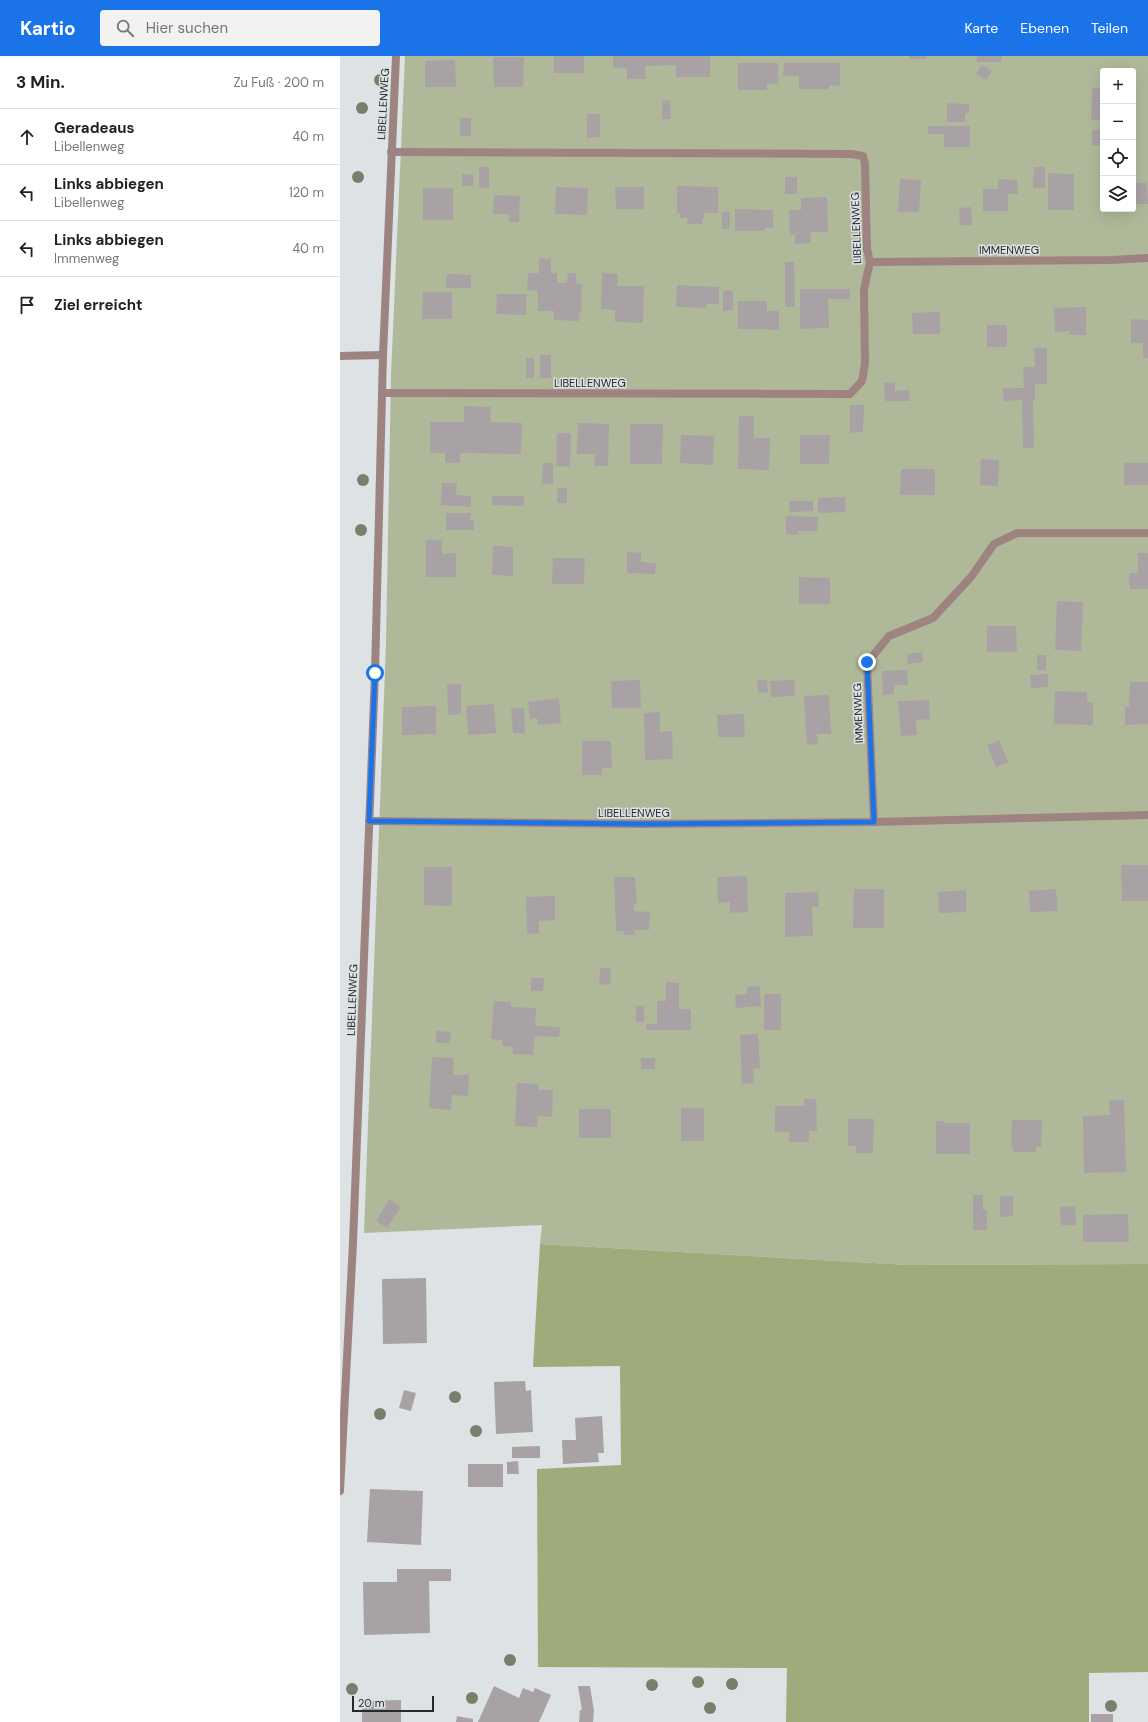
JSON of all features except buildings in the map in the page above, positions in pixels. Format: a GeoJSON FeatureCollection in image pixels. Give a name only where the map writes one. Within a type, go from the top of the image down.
{"type":"FeatureCollection","features":[{"type":"Feature","properties":{"kind":"street","name":"LIBELLENWEG"},"geometry":{"type":"LineString","coordinates":[[340,1491],[353,1244],[396,56]]}},
{"type":"Feature","properties":{"kind":"street","name":"LIBELLENWEG"},"geometry":{"type":"LineString","coordinates":[[383,393],[850,394],[862,381],[865,364],[864,288],[870,262],[867,249],[865,164],[863,156],[851,154],[392,152]]}},
{"type":"Feature","properties":{"kind":"street","name":"IMMENWEG"},"geometry":{"type":"LineString","coordinates":[[870,262],[1110,260],[1148,258]]}},
{"type":"Feature","properties":{"kind":"street"},"geometry":{"type":"LineString","coordinates":[[340,356],[384,355]]}},
{"type":"Feature","properties":{"kind":"street","name":"IMMENWEG"},"geometry":{"type":"LineString","coordinates":[[874,822],[867,662],[889,636],[933,618],[971,577],[994,544],[1016,533],[1148,533]]}},
{"type":"Feature","properties":{"kind":"street"},"geometry":{"type":"LineString","coordinates":[[874,822],[1148,815]]}},
{"type":"Feature","properties":{"kind":"street","name":"LIBELLENWEG"},"geometry":{"type":"LineString","coordinates":[[369,821],[634,824],[874,822]]}},
{"type":"Feature","properties":{"kind":"green space"},"geometry":{"type":"Polygon","coordinates":[[[405,56],[1148,56],[1148,1264],[909,1265],[540,1244],[542,1225],[364,1233],[386,643],[391,375],[405,56]]]}},
{"type":"Feature","properties":{"kind":"green space"},"geometry":{"type":"Polygon","coordinates":[[[540,1244],[909,1265],[1148,1264],[1148,1672],[1089,1673],[1089,1722],[786,1722],[787,1668],[538,1667],[537,1469],[621,1465],[620,1366],[533,1367],[540,1244]]]}},
{"type":"Feature","properties":{"kind":"route"},"geometry":{"type":"LineString","coordinates":[[375,673],[369,821],[642,824],[874,822],[867,662]]}}]}
